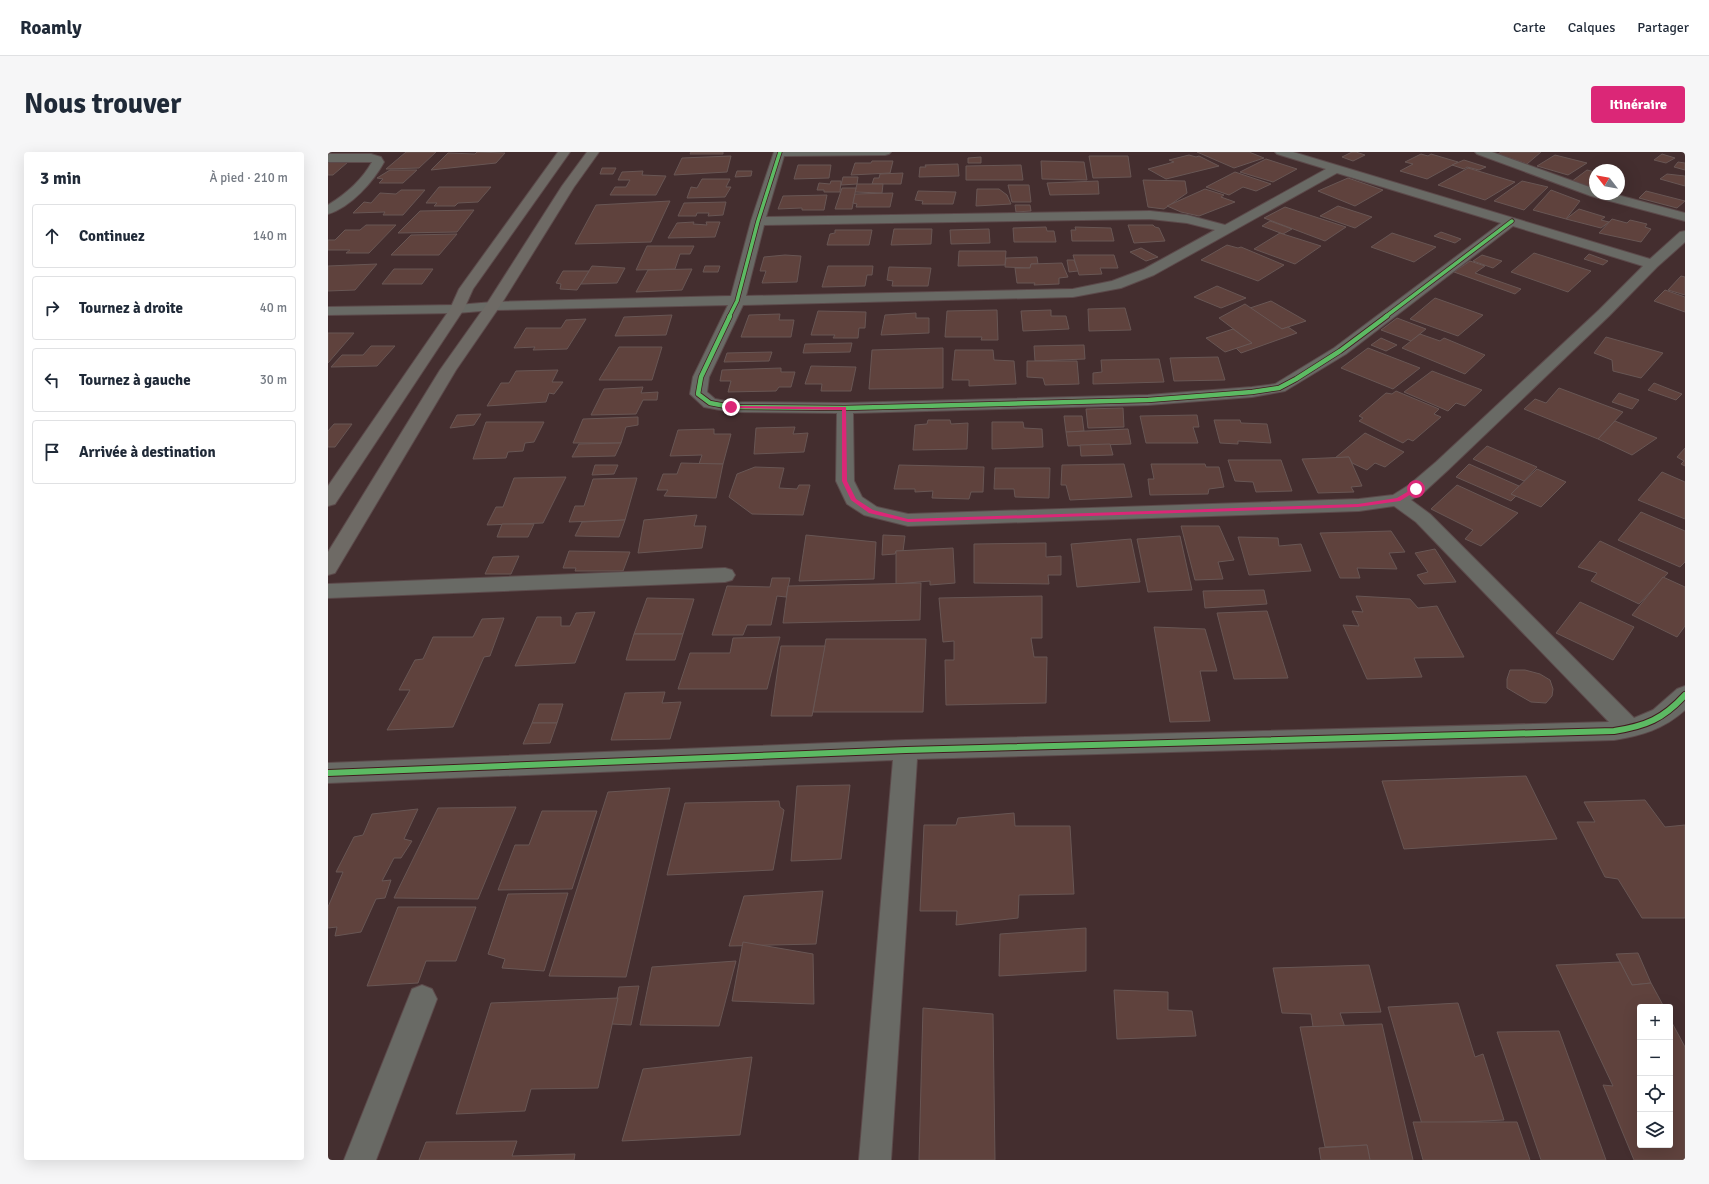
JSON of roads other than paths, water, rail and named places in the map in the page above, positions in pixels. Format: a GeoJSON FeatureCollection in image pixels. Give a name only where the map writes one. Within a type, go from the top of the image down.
{"type":"FeatureCollection","features":[{"type":"Feature","properties":{"kind":"main road"},"geometry":{"type":"LineString","coordinates":[[328,500],[458,309],[466,289],[564,152]]}},
{"type":"Feature","properties":{"kind":"main road"},"geometry":{"type":"LineString","coordinates":[[328,568],[448,370],[493,306],[568,186],[593,152]]}},
{"type":"Feature","properties":{"kind":"street"},"geometry":{"type":"LineString","coordinates":[[885,152],[779,153],[758,221],[737,301],[701,377],[698,394],[710,403],[731,407],[844,408],[1148,400],[1252,392],[1279,388],[1340,351],[1512,221]]}},
{"type":"Feature","properties":{"kind":"street"},"geometry":{"type":"LineString","coordinates":[[1281,152],[1652,264]]}},
{"type":"Feature","properties":{"kind":"street"},"geometry":{"type":"LineString","coordinates":[[1481,152],[1589,191]]}},
{"type":"Feature","properties":{"kind":"street"},"geometry":{"type":"LineString","coordinates":[[328,158],[371,158],[377,160],[378,162],[356,189],[328,210]]}},
{"type":"Feature","properties":{"kind":"street"},"geometry":{"type":"LineString","coordinates":[[328,311],[1073,293],[1116,285],[1148,272],[1335,169]]}},
{"type":"Feature","properties":{"kind":"street"},"geometry":{"type":"LineString","coordinates":[[1622,200],[1685,217]]}},
{"type":"Feature","properties":{"kind":"street"},"geometry":{"type":"LineString","coordinates":[[758,221],[1150,215],[1187,219],[1227,229]]}},
{"type":"Feature","properties":{"kind":"street"},"geometry":{"type":"LineString","coordinates":[[844,408],[845,481],[854,500],[871,511],[908,520],[1358,506],[1398,500],[1416,489],[1442,466],[1604,313],[1652,264],[1685,235]]}},
{"type":"Feature","properties":{"kind":"street"},"geometry":{"type":"LineString","coordinates":[[1398,500],[1423,518],[1630,728]]}},
{"type":"Feature","properties":{"kind":"street"},"geometry":{"type":"LineString","coordinates":[[328,591],[725,575]]}},
{"type":"Feature","properties":{"kind":"street"},"geometry":{"type":"LineString","coordinates":[[328,773],[906,750],[1606,731],[1630,728],[1654,722],[1672,710],[1685,695]]}},
{"type":"Feature","properties":{"kind":"street"},"geometry":{"type":"LineString","coordinates":[[875,1160],[906,750]]}},
{"type":"Feature","properties":{"kind":"street"},"geometry":{"type":"LineString","coordinates":[[360,1160],[422,999]]}}]}
